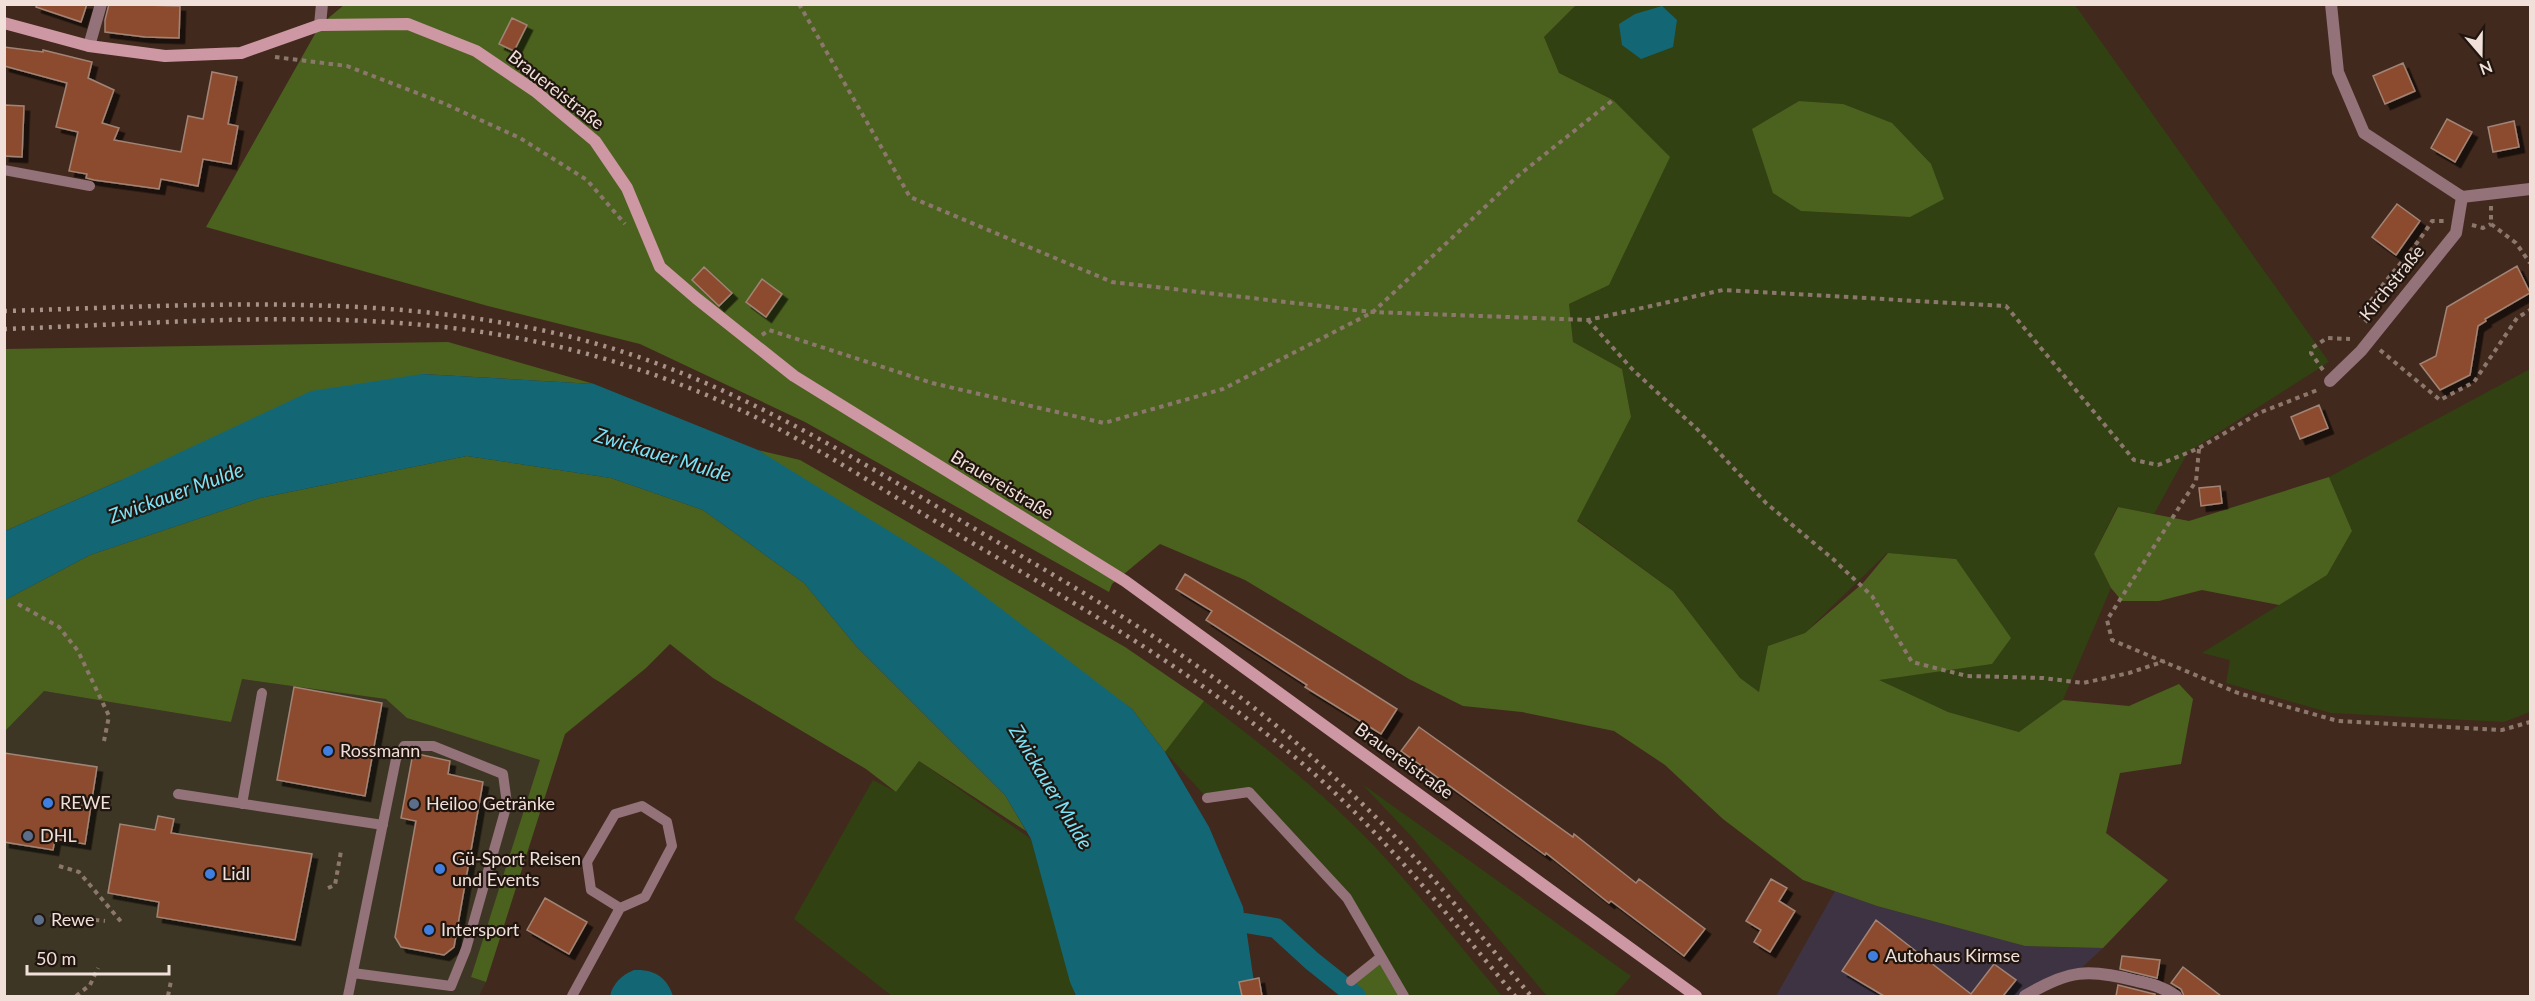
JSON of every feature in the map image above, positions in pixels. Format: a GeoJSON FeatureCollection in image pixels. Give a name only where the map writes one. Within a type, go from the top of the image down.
{"type":"FeatureCollection","features":[{"type":"Feature","properties":{"kind":"street"},"geometry":{"type":"LineString","coordinates":[[88,46],[101,4]]}},
{"type":"Feature","properties":{"kind":"street"},"geometry":{"type":"LineString","coordinates":[[320,25],[322,4]]}},
{"type":"Feature","properties":{"kind":"street"},"geometry":{"type":"LineString","coordinates":[[2331,4],[2338,72],[2364,133],[2462,197],[2530,189]]}},
{"type":"Feature","properties":{"kind":"street","name":"Brauereistraße"},"geometry":{"type":"LineString","coordinates":[[4,23],[88,46],[165,56],[241,53],[320,25],[408,24],[476,51],[535,91],[595,141],[627,188],[660,267],[794,376],[1125,581],[1696,996]]}},
{"type":"Feature","properties":{"kind":"street","name":"Kirchstraße"},"geometry":{"type":"LineString","coordinates":[[2330,381],[2456,233],[2462,197]]}},
{"type":"Feature","properties":{"kind":"street"},"geometry":{"type":"LineString","coordinates":[[2025,996],[2049,982],[2076,973],[2105,973],[2164,987],[2176,996]]}},
{"type":"Feature","properties":{"kind":"lane"},"geometry":{"type":"LineString","coordinates":[[4,170],[90,186]]}},
{"type":"Feature","properties":{"kind":"lane"},"geometry":{"type":"LineString","coordinates":[[242,804],[262,693]]}},
{"type":"Feature","properties":{"kind":"lane"},"geometry":{"type":"LineString","coordinates":[[348,996],[396,759],[404,746],[433,746],[503,774],[507,804],[466,949],[451,986],[353,973]]}},
{"type":"Feature","properties":{"kind":"lane"},"geometry":{"type":"LineString","coordinates":[[1207,798],[1249,792],[1347,898],[1404,996]]}},
{"type":"Feature","properties":{"kind":"lane"},"geometry":{"type":"LineString","coordinates":[[178,794],[382,825]]}},
{"type":"Feature","properties":{"kind":"lane"},"geometry":{"type":"LineString","coordinates":[[572,996],[620,908],[645,897],[672,846],[667,822],[642,806],[615,814],[587,862],[591,890],[620,908]]}},
{"type":"Feature","properties":{"kind":"lane"},"geometry":{"type":"LineString","coordinates":[[1351,981],[1381,957]]}},
{"type":"Feature","properties":{"kind":"path"},"geometry":{"type":"LineString","coordinates":[[799,4],[910,197],[1112,282],[1373,312],[1588,320],[1723,290],[2006,306],[2133,460],[2158,465],[2199,448],[2259,413],[2321,389],[2330,381],[2311,353],[2312,348],[2327,338],[2346,340],[2354,337]]}},
{"type":"Feature","properties":{"kind":"path"},"geometry":{"type":"LineString","coordinates":[[241,53],[347,66],[443,103],[520,138],[588,180],[631,232]]}},
{"type":"Feature","properties":{"kind":"path"},"geometry":{"type":"LineString","coordinates":[[752,343],[769,330],[932,383],[1104,423],[1223,389],[1373,312],[1519,175],[1613,100]]}},
{"type":"Feature","properties":{"kind":"path"},"geometry":{"type":"LineString","coordinates":[[2490,194],[2491,224],[2516,243],[2530,263]]}},
{"type":"Feature","properties":{"kind":"path"},"geometry":{"type":"LineString","coordinates":[[2458,222],[2432,221],[2418,244],[2388,276],[2361,316],[2372,324],[2368,335],[2440,400],[2474,381],[2517,318],[2530,310]]}},
{"type":"Feature","properties":{"kind":"path"},"geometry":{"type":"LineString","coordinates":[[1588,320],[1633,370],[1698,430],[1766,503],[1833,559],[1872,596],[1912,662],[1967,676],[2043,678],[2083,683],[2129,673],[2165,660]]}},
{"type":"Feature","properties":{"kind":"path"},"geometry":{"type":"LineString","coordinates":[[2199,448],[2196,482],[2107,620],[2112,640],[2165,660],[2184,672],[2238,693],[2338,722],[2502,730],[2530,723]]}},
{"type":"Feature","properties":{"kind":"path"},"geometry":{"type":"LineString","coordinates":[[18,604],[59,627],[78,651],[108,716],[104,741]]}},
{"type":"Feature","properties":{"kind":"path"},"geometry":{"type":"LineString","coordinates":[[328,888],[335,885],[341,851]]}},
{"type":"Feature","properties":{"kind":"path"},"geometry":{"type":"LineString","coordinates":[[59,866],[79,872],[123,924]]}},
{"type":"Feature","properties":{"kind":"path"},"geometry":{"type":"LineString","coordinates":[[50,915],[105,921]]}},
{"type":"Feature","properties":{"kind":"path"},"geometry":{"type":"LineString","coordinates":[[76,996],[90,985],[98,968]]}},
{"type":"Feature","properties":{"kind":"path"},"geometry":{"type":"LineString","coordinates":[[168,996],[171,981]]}},
{"type":"Feature","properties":{"kind":"shaded area"},"geometry":{"type":"Polygon","coordinates":[[[241,679],[387,699],[407,718],[541,760],[471,977],[486,982],[479,996],[5,996],[4,731],[44,691],[231,722],[241,679]]]}},
{"type":"Feature","properties":{"kind":"shaded area"},"geometry":{"type":"Polygon","coordinates":[[[1835,891],[1877,906],[2025,946],[2103,948],[2076,973],[2025,996],[1776,996],[1835,891]]]}},
{"type":"Feature","properties":{"kind":"green space"},"geometry":{"type":"Polygon","coordinates":[[[344,5],[1576,5],[1544,37],[1559,73],[1613,100],[1670,157],[1609,285],[1569,304],[1573,342],[1622,369],[1631,417],[1577,521],[1673,591],[1740,678],[1759,692],[1768,646],[1805,633],[1863,583],[1888,553],[1956,559],[2011,638],[1992,664],[1879,680],[1948,712],[2019,732],[2063,700],[2129,706],[2179,684],[2193,699],[2181,764],[2120,773],[2106,833],[2168,880],[2103,948],[2025,946],[1877,906],[1803,880],[1723,819],[1665,765],[1614,731],[1522,712],[1463,706],[1409,679],[1245,580],[1160,544],[1112,584],[1109,592],[805,422],[640,344],[488,306],[206,227],[320,25],[344,5]]]}},
{"type":"Feature","properties":{"kind":"green space"},"geometry":{"type":"Polygon","coordinates":[[[1576,5],[2075,5],[2329,362],[2188,452],[2154,514],[2117,507],[2094,554],[2111,588],[2063,700],[2019,732],[1948,712],[1877,680],[1992,664],[1956,559],[1887,553],[1805,633],[1768,646],[1760,693],[1740,678],[1673,591],[1577,520],[1631,417],[1622,369],[1573,342],[1569,304],[1609,285],[1613,100],[1559,73],[1544,37],[1576,5]],[[1799,101],[1753,129],[1801,211],[1910,217],[1843,104],[1799,101]]]}},
{"type":"Feature","properties":{"kind":"green space"},"geometry":{"type":"Polygon","coordinates":[[[1799,101],[1843,104],[1892,123],[1931,164],[1944,199],[1910,217],[1801,211],[1773,193],[1752,129],[1799,101]]]}},
{"type":"Feature","properties":{"kind":"green space"},"geometry":{"type":"Polygon","coordinates":[[[448,342],[594,384],[422,374],[119,481],[5,531],[4,349],[448,342]]]}},
{"type":"Feature","properties":{"kind":"green space"},"geometry":{"type":"Polygon","coordinates":[[[2530,369],[2530,712],[2504,722],[2331,713],[2226,683],[2230,660],[2202,653],[2327,575],[2352,531],[2329,477],[2530,369]]]}},
{"type":"Feature","properties":{"kind":"green space"},"geometry":{"type":"Polygon","coordinates":[[[758,450],[800,460],[1125,647],[1204,701],[1165,752],[1132,709],[758,450]]]}},
{"type":"Feature","properties":{"kind":"green space"},"geometry":{"type":"Polygon","coordinates":[[[467,456],[611,478],[703,510],[804,583],[856,646],[1005,795],[1026,831],[919,761],[896,792],[866,769],[713,678],[670,644],[646,668],[565,734],[486,982],[471,977],[540,760],[407,718],[386,699],[242,679],[231,722],[44,691],[5,731],[5,600],[90,555],[260,498],[467,456]]]}},
{"type":"Feature","properties":{"kind":"green space"},"geometry":{"type":"Polygon","coordinates":[[[2329,477],[2352,531],[2327,575],[2279,605],[2202,590],[2159,601],[2122,601],[2111,588],[2094,554],[2118,507],[2189,521],[2329,477]]]}},
{"type":"Feature","properties":{"kind":"green space"},"geometry":{"type":"Polygon","coordinates":[[[1204,701],[1300,776],[1345,817],[1416,893],[1502,996],[1404,996],[1347,898],[1249,792],[1207,798],[1165,752],[1204,701]]]}},
{"type":"Feature","properties":{"kind":"green space"},"geometry":{"type":"Polygon","coordinates":[[[919,761],[1031,839],[1075,996],[892,996],[794,919],[873,780],[896,792],[919,761]]]}},
{"type":"Feature","properties":{"kind":"green space"},"geometry":{"type":"Polygon","coordinates":[[[1362,784],[1631,976],[1614,996],[1547,996],[1412,837],[1362,784]]]}},
{"type":"Feature","properties":{"kind":"green space"},"geometry":{"type":"Polygon","coordinates":[[[1381,957],[1404,996],[1338,996],[1381,957]]]}},
{"type":"Feature","properties":{"kind":"water"},"geometry":{"type":"Polygon","coordinates":[[[1662,6],[1677,20],[1673,47],[1641,59],[1622,45],[1619,24],[1635,14],[1662,6]]]}},
{"type":"Feature","properties":{"kind":"water","name":"Zwickauer Mulde"},"geometry":{"type":"Polygon","coordinates":[[[422,374],[594,384],[758,450],[944,565],[1132,709],[1165,752],[1209,827],[1243,907],[1256,996],[1076,996],[1070,982],[1031,839],[1005,795],[856,646],[804,583],[703,510],[611,478],[467,456],[260,498],[90,555],[5,600],[5,531],[119,481],[311,391],[422,374]]]}},
{"type":"Feature","properties":{"kind":"water"},"geometry":{"type":"Polygon","coordinates":[[[634,970],[659,975],[673,996],[610,996],[619,980],[634,970]]]}},
{"type":"Feature","properties":{"kind":"building"},"geometry":{"type":"Polygon","coordinates":[[[37,4],[87,4],[81,22],[36,7],[37,4]]]}},
{"type":"Feature","properties":{"kind":"building"},"geometry":{"type":"Polygon","coordinates":[[[109,4],[180,6],[179,38],[105,32],[109,4]]]}},
{"type":"Feature","properties":{"kind":"building"},"geometry":{"type":"Polygon","coordinates":[[[512,18],[527,25],[514,51],[499,44],[512,18]]]}},
{"type":"Feature","properties":{"kind":"building"},"geometry":{"type":"Polygon","coordinates":[[[4,47],[43,52],[43,50],[92,62],[88,78],[114,90],[102,123],[119,128],[114,140],[181,152],[188,116],[203,119],[212,72],[237,77],[228,124],[238,126],[231,164],[203,159],[198,186],[161,179],[159,189],[94,180],[86,178],[87,174],[69,171],[78,132],[56,127],[67,83],[4,66],[4,47]]]}},
{"type":"Feature","properties":{"kind":"building"},"geometry":{"type":"Polygon","coordinates":[[[2403,63],[2415,91],[2385,104],[2373,76],[2403,63]]]}},
{"type":"Feature","properties":{"kind":"building"},"geometry":{"type":"Polygon","coordinates":[[[4,105],[24,106],[22,157],[4,156],[4,105]]]}},
{"type":"Feature","properties":{"kind":"building"},"geometry":{"type":"Polygon","coordinates":[[[2447,119],[2472,132],[2455,162],[2431,148],[2447,119]]]}},
{"type":"Feature","properties":{"kind":"building"},"geometry":{"type":"Polygon","coordinates":[[[2514,121],[2519,147],[2493,152],[2488,127],[2514,121]]]}},
{"type":"Feature","properties":{"kind":"building"},"geometry":{"type":"Polygon","coordinates":[[[2397,204],[2420,221],[2396,255],[2372,237],[2397,204]]]}},
{"type":"Feature","properties":{"kind":"building"},"geometry":{"type":"Polygon","coordinates":[[[2517,266],[2530,293],[2485,319],[2486,321],[2478,326],[2470,375],[2440,390],[2420,364],[2436,356],[2447,307],[2517,266]]]}},
{"type":"Feature","properties":{"kind":"building"},"geometry":{"type":"Polygon","coordinates":[[[704,267],[732,293],[719,306],[692,280],[704,267]]]}},
{"type":"Feature","properties":{"kind":"building"},"geometry":{"type":"Polygon","coordinates":[[[762,279],[782,294],[766,317],[746,302],[762,279]]]}},
{"type":"Feature","properties":{"kind":"building"},"geometry":{"type":"Polygon","coordinates":[[[2319,405],[2328,428],[2300,439],[2291,417],[2319,405]]]}},
{"type":"Feature","properties":{"kind":"building"},"geometry":{"type":"Polygon","coordinates":[[[2220,486],[2222,503],[2201,506],[2199,488],[2220,486]]]}},
{"type":"Feature","properties":{"kind":"building"},"geometry":{"type":"Polygon","coordinates":[[[1185,574],[1397,709],[1381,734],[1305,687],[1307,685],[1206,620],[1212,611],[1176,589],[1185,574]]]}},
{"type":"Feature","properties":{"kind":"building","name":"Rossmann"},"geometry":{"type":"Polygon","coordinates":[[[294,687],[382,703],[365,796],[277,780],[294,687]]]}},
{"type":"Feature","properties":{"kind":"building"},"geometry":{"type":"Polygon","coordinates":[[[1419,727],[1573,837],[1574,834],[1636,883],[1639,879],[1705,929],[1684,956],[1611,901],[1609,903],[1546,853],[1545,855],[1401,751],[1419,727]]]}},
{"type":"Feature","properties":{"kind":"building","name":"REWE"},"geometry":{"type":"Polygon","coordinates":[[[4,753],[97,767],[85,844],[55,839],[53,850],[4,842],[4,753]]]}},
{"type":"Feature","properties":{"kind":"building"},"geometry":{"type":"Polygon","coordinates":[[[413,753],[450,761],[448,774],[483,782],[454,947],[444,955],[401,947],[395,937],[416,821],[401,818],[413,753]]]}},
{"type":"Feature","properties":{"kind":"building","name":"Lidl"},"geometry":{"type":"Polygon","coordinates":[[[158,816],[174,819],[171,833],[312,854],[295,940],[157,917],[159,902],[108,893],[120,824],[155,830],[158,816]]]}},
{"type":"Feature","properties":{"kind":"building"},"geometry":{"type":"Polygon","coordinates":[[[1771,879],[1787,888],[1779,901],[1795,911],[1770,952],[1754,942],[1761,930],[1746,921],[1771,879]]]}},
{"type":"Feature","properties":{"kind":"building"},"geometry":{"type":"Polygon","coordinates":[[[545,898],[587,922],[569,954],[527,930],[545,898]]]}},
{"type":"Feature","properties":{"kind":"building"},"geometry":{"type":"Polygon","coordinates":[[[1876,920],[1971,994],[1994,964],[2016,980],[2003,996],[1884,996],[1842,971],[1876,920]]]}},
{"type":"Feature","properties":{"kind":"building"},"geometry":{"type":"Polygon","coordinates":[[[2122,956],[2160,960],[2157,978],[2120,969],[2122,956]]]}},
{"type":"Feature","properties":{"kind":"building"},"geometry":{"type":"Polygon","coordinates":[[[2183,967],[2221,996],[2184,996],[2181,989],[2171,983],[2183,967]]]}},
{"type":"Feature","properties":{"kind":"building"},"geometry":{"type":"Polygon","coordinates":[[[1259,978],[1262,996],[1242,996],[1239,982],[1259,978]]]}},
{"type":"Feature","properties":{"kind":"building"},"geometry":{"type":"Polygon","coordinates":[[[2118,985],[2155,994],[2155,996],[2116,996],[2118,985]]]}},
{"type":"Feature","properties":{"kind":"waterway"},"geometry":{"type":"LineString","coordinates":[[1245,923],[1276,928],[1312,961],[1356,996]]}},
{"type":"Feature","properties":{"kind":"railway"},"geometry":{"type":"LineString","coordinates":[[4,311],[202,305],[334,306],[400,310],[466,317],[531,328],[586,341],[689,376],[787,422],[883,475],[1113,611],[1244,700],[1315,759],[1386,828],[1434,880],[1531,996]]}},
{"type":"Feature","properties":{"kind":"railway"},"geometry":{"type":"LineString","coordinates":[[4,329],[269,319],[402,323],[468,330],[561,347],[669,380],[721,401],[794,437],[839,463],[1126,635],[1221,699],[1311,771],[1366,824],[1418,880],[1515,996]]}},
{"type":"Feature","properties":{"kind":"place","name":"Rossmann"},"geometry":{"type":"Point","coordinates":[328,751]}},
{"type":"Feature","properties":{"kind":"place","name":"REWE"},"geometry":{"type":"Point","coordinates":[48,803]}},
{"type":"Feature","properties":{"kind":"place","name":"Heiloo Getränke"},"geometry":{"type":"Point","coordinates":[414,804]}},
{"type":"Feature","properties":{"kind":"place","name":"DHL"},"geometry":{"type":"Point","coordinates":[28,836]}},
{"type":"Feature","properties":{"kind":"place","name":"Gü-Sport Reisen und Events"},"geometry":{"type":"Point","coordinates":[440,869]}},
{"type":"Feature","properties":{"kind":"place","name":"Lidl"},"geometry":{"type":"Point","coordinates":[210,874]}},
{"type":"Feature","properties":{"kind":"place","name":"Rewe"},"geometry":{"type":"Point","coordinates":[39,920]}},
{"type":"Feature","properties":{"kind":"place","name":"Intersport"},"geometry":{"type":"Point","coordinates":[429,930]}},
{"type":"Feature","properties":{"kind":"place","name":"Autohaus Kirmse"},"geometry":{"type":"Point","coordinates":[1873,956]}}]}
